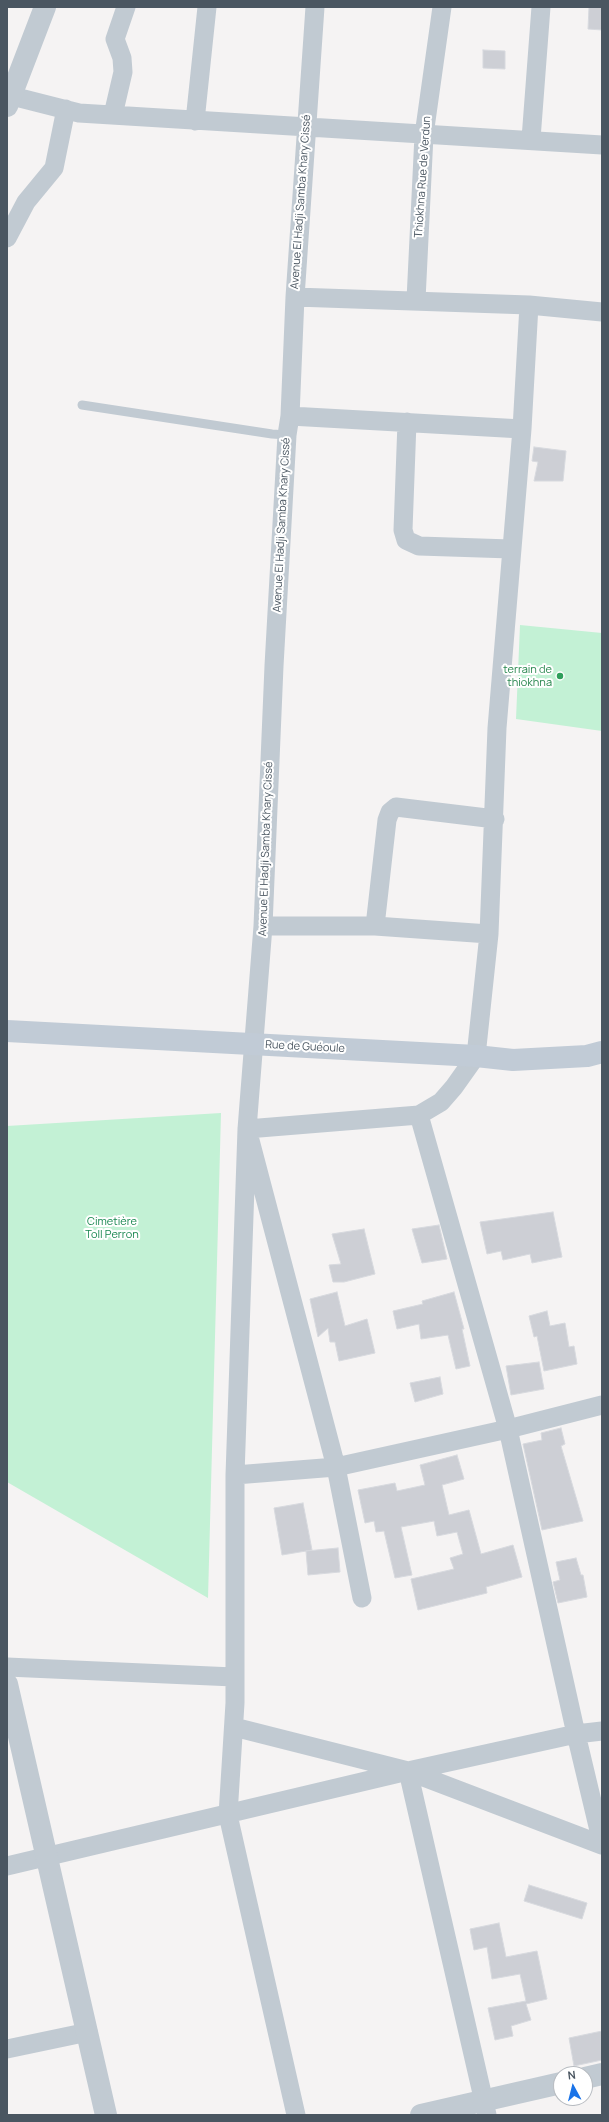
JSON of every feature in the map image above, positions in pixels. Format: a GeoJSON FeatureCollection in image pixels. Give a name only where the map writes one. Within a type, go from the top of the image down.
{"type":"FeatureCollection","features":[{"type":"Feature","properties":{"kind":"main road","name":"Rue de Guéoule"},"geometry":{"type":"LineString","coordinates":[[7,1031],[476,1056],[513,1060],[587,1056],[602,1052]]}},
{"type":"Feature","properties":{"kind":"street"},"geometry":{"type":"LineString","coordinates":[[45,7],[10,101],[66,109],[79,113],[424,135],[531,139],[602,145]]}},
{"type":"Feature","properties":{"kind":"street"},"geometry":{"type":"LineString","coordinates":[[114,115],[123,72],[122,58],[115,39],[126,7]]}},
{"type":"Feature","properties":{"kind":"street"},"geometry":{"type":"LineString","coordinates":[[195,121],[207,7]]}},
{"type":"Feature","properties":{"kind":"street","name":"Avenue El Hadji Samba Khary Cissé"},"geometry":{"type":"LineString","coordinates":[[296,2115],[228,1815],[234,1727],[235,1475],[247,1129],[255,1044],[263,926],[274,666],[287,435],[290,416],[295,297],[315,7]]}},
{"type":"Feature","properties":{"kind":"street","name":"Thiokhna Rue de Verdun"},"geometry":{"type":"LineString","coordinates":[[416,300],[424,135],[442,7]]}},
{"type":"Feature","properties":{"kind":"street"},"geometry":{"type":"LineString","coordinates":[[531,139],[542,7]]}},
{"type":"Feature","properties":{"kind":"street"},"geometry":{"type":"LineString","coordinates":[[7,238],[26,202],[54,168],[66,109]]}},
{"type":"Feature","properties":{"kind":"street"},"geometry":{"type":"LineString","coordinates":[[295,297],[529,305],[602,312]]}},
{"type":"Feature","properties":{"kind":"street"},"geometry":{"type":"LineString","coordinates":[[362,1598],[336,1467],[247,1129],[419,1115],[441,1102],[454,1087],[476,1056],[489,934],[498,728],[511,549],[522,429],[529,305]]}},
{"type":"Feature","properties":{"kind":"street"},"geometry":{"type":"LineString","coordinates":[[290,416],[522,429]]}},
{"type":"Feature","properties":{"kind":"street"},"geometry":{"type":"LineString","coordinates":[[407,422],[403,530],[406,540],[419,546],[511,549]]}},
{"type":"Feature","properties":{"kind":"street"},"geometry":{"type":"LineString","coordinates":[[375,926],[387,820],[390,812],[396,807],[495,819]]}},
{"type":"Feature","properties":{"kind":"street"},"geometry":{"type":"LineString","coordinates":[[263,926],[375,926],[489,934]]}},
{"type":"Feature","properties":{"kind":"street"},"geometry":{"type":"LineString","coordinates":[[419,1115],[508,1429],[602,1844]]}},
{"type":"Feature","properties":{"kind":"street"},"geometry":{"type":"LineString","coordinates":[[235,1475],[336,1467],[508,1429],[602,1405]]}},
{"type":"Feature","properties":{"kind":"street"},"geometry":{"type":"LineString","coordinates":[[7,1667],[234,1677]]}},
{"type":"Feature","properties":{"kind":"street"},"geometry":{"type":"LineString","coordinates":[[7,1684],[48,1856],[106,2115]]}},
{"type":"Feature","properties":{"kind":"street"},"geometry":{"type":"LineString","coordinates":[[234,1727],[408,1771],[602,1844]]}},
{"type":"Feature","properties":{"kind":"street"},"geometry":{"type":"LineString","coordinates":[[7,1866],[228,1815],[408,1771],[576,1734],[602,1731]]}},
{"type":"Feature","properties":{"kind":"street"},"geometry":{"type":"LineString","coordinates":[[408,1771],[485,2108]]}},
{"type":"Feature","properties":{"kind":"street"},"geometry":{"type":"LineString","coordinates":[[7,2049],[88,2032]]}},
{"type":"Feature","properties":{"kind":"street"},"geometry":{"type":"LineString","coordinates":[[421,2115],[485,2108],[553,2087]]}},
{"type":"Feature","properties":{"kind":"lane"},"geometry":{"type":"LineString","coordinates":[[82,405],[287,435]]}},
{"type":"Feature","properties":{"kind":"green space","name":"terrain de thiokhna"},"geometry":{"type":"Polygon","coordinates":[[[520,625],[602,633],[602,731],[516,719],[520,625]]]}},
{"type":"Feature","properties":{"kind":"green space","name":"Cimetière Toll Perron"},"geometry":{"type":"Polygon","coordinates":[[[221,1113],[208,1598],[7,1482],[7,1126],[221,1113]]]}},
{"type":"Feature","properties":{"kind":"building"},"geometry":{"type":"Polygon","coordinates":[[[589,7],[602,7],[602,30],[588,29],[589,7]]]}},
{"type":"Feature","properties":{"kind":"building"},"geometry":{"type":"Polygon","coordinates":[[[483,50],[505,51],[505,69],[483,68],[483,50]]]}},
{"type":"Feature","properties":{"kind":"building"},"geometry":{"type":"Polygon","coordinates":[[[534,447],[566,451],[563,481],[534,481],[538,462],[532,461],[534,447]]]}},
{"type":"Feature","properties":{"kind":"building"},"geometry":{"type":"Polygon","coordinates":[[[553,1212],[562,1257],[532,1263],[530,1254],[503,1260],[501,1251],[487,1254],[480,1222],[553,1212]]]}},
{"type":"Feature","properties":{"kind":"building"},"geometry":{"type":"Polygon","coordinates":[[[439,1225],[447,1259],[422,1263],[412,1229],[439,1225]]]}},
{"type":"Feature","properties":{"kind":"building"},"geometry":{"type":"Polygon","coordinates":[[[364,1229],[375,1274],[344,1282],[333,1282],[329,1265],[341,1264],[332,1234],[364,1229]]]}},
{"type":"Feature","properties":{"kind":"building"},"geometry":{"type":"Polygon","coordinates":[[[337,1292],[345,1326],[367,1319],[375,1353],[339,1361],[335,1342],[330,1342],[328,1328],[318,1337],[310,1299],[337,1292]]]}},
{"type":"Feature","properties":{"kind":"building"},"geometry":{"type":"Polygon","coordinates":[[[454,1292],[464,1329],[462,1329],[470,1366],[456,1369],[448,1335],[421,1339],[419,1324],[397,1329],[393,1311],[423,1304],[422,1301],[454,1292]]]}},
{"type":"Feature","properties":{"kind":"building"},"geometry":{"type":"Polygon","coordinates":[[[547,1311],[550,1326],[565,1323],[569,1347],[574,1346],[577,1364],[544,1371],[537,1336],[534,1337],[529,1316],[547,1311]]]}},
{"type":"Feature","properties":{"kind":"building"},"geometry":{"type":"Polygon","coordinates":[[[539,1362],[544,1389],[511,1395],[506,1366],[539,1362]]]}},
{"type":"Feature","properties":{"kind":"building"},"geometry":{"type":"Polygon","coordinates":[[[440,1377],[443,1394],[415,1402],[410,1383],[440,1377]]]}},
{"type":"Feature","properties":{"kind":"building"},"geometry":{"type":"Polygon","coordinates":[[[561,1428],[565,1444],[561,1446],[583,1521],[542,1530],[523,1444],[542,1440],[541,1433],[561,1428]]]}},
{"type":"Feature","properties":{"kind":"building"},"geometry":{"type":"Polygon","coordinates":[[[457,1455],[464,1479],[442,1485],[449,1515],[469,1510],[481,1554],[513,1545],[522,1577],[486,1587],[487,1593],[418,1610],[411,1579],[454,1569],[450,1558],[463,1554],[457,1532],[437,1536],[434,1521],[401,1527],[412,1575],[395,1578],[384,1531],[376,1532],[374,1521],[365,1523],[358,1490],[395,1483],[397,1491],[425,1485],[420,1465],[457,1455]]]}},
{"type":"Feature","properties":{"kind":"building"},"geometry":{"type":"Polygon","coordinates":[[[303,1503],[312,1550],[282,1555],[274,1508],[303,1503]]]}},
{"type":"Feature","properties":{"kind":"building"},"geometry":{"type":"Polygon","coordinates":[[[338,1548],[340,1572],[308,1575],[306,1551],[338,1548]]]}},
{"type":"Feature","properties":{"kind":"building"},"geometry":{"type":"Polygon","coordinates":[[[576,1558],[581,1575],[583,1575],[587,1597],[558,1603],[553,1582],[560,1580],[556,1562],[576,1558]]]}},
{"type":"Feature","properties":{"kind":"building"},"geometry":{"type":"Polygon","coordinates":[[[529,1885],[587,1903],[582,1919],[524,1901],[529,1885]]]}},
{"type":"Feature","properties":{"kind":"building"},"geometry":{"type":"Polygon","coordinates":[[[499,1923],[506,1957],[537,1951],[547,1999],[526,2004],[531,2020],[511,2026],[513,2036],[495,2040],[488,2008],[526,2001],[520,1974],[492,1979],[487,1947],[474,1950],[470,1929],[499,1923]]]}},
{"type":"Feature","properties":{"kind":"building"},"geometry":{"type":"Polygon","coordinates":[[[602,2031],[602,2060],[574,2066],[569,2038],[602,2031]]]}},
{"type":"Feature","properties":{"kind":"place","name":"terrain de thiokhna"},"geometry":{"type":"Point","coordinates":[560,676]}}]}
